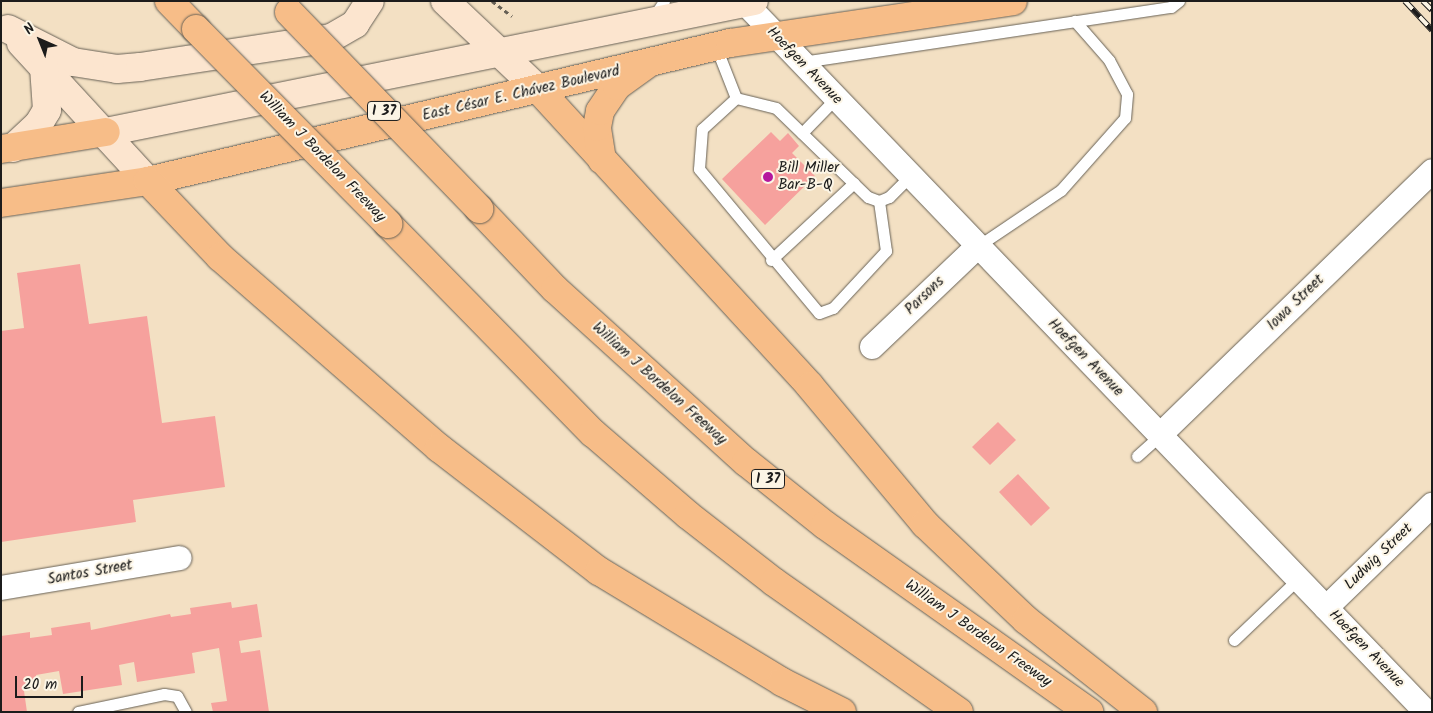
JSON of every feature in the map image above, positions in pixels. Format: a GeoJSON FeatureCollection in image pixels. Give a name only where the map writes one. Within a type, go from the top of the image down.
{"type":"FeatureCollection","features":[{"type":"Feature","properties":{"kind":"main road","name":"William J Bordelon Freeway"},"geometry":{"type":"LineString","coordinates":[[170,1],[593,433],[688,515],[774,582],[959,712]]}},
{"type":"Feature","properties":{"kind":"main road"},"geometry":{"type":"LineString","coordinates":[[5,25],[73,62],[117,69],[331,38],[355,24],[370,1]]}},
{"type":"Feature","properties":{"kind":"main road"},"geometry":{"type":"LineString","coordinates":[[445,1],[504,53],[540,90],[810,386],[925,524],[1026,620],[1143,712]]}},
{"type":"Feature","properties":{"kind":"main road","name":"East César E. Chávez Boulevard"},"geometry":{"type":"LineString","coordinates":[[1,203],[148,181],[716,47],[775,35],[1013,1]]}},
{"type":"Feature","properties":{"kind":"main road"},"geometry":{"type":"LineString","coordinates":[[7,148],[106,132],[649,24],[747,2]]}},
{"type":"Feature","properties":{"kind":"main road","name":"William J Bordelon Freeway"},"geometry":{"type":"LineString","coordinates":[[284,7],[555,289],[746,462],[826,525],[1088,712]]}},
{"type":"Feature","properties":{"kind":"main road"},"geometry":{"type":"LineString","coordinates":[[5,25],[220,257],[439,448],[599,571],[782,682],[842,712]]}},
{"type":"Feature","properties":{"kind":"main road"},"geometry":{"type":"LineString","coordinates":[[602,160],[597,128],[600,111],[617,86],[649,63]]}},
{"type":"Feature","properties":{"kind":"main road"},"geometry":{"type":"LineString","coordinates":[[7,148],[38,125],[47,110],[44,67]]}},
{"type":"Feature","properties":{"kind":"street","name":"Hoefgen Avenue"},"geometry":{"type":"LineString","coordinates":[[747,2],[835,99],[1426,712]]}},
{"type":"Feature","properties":{"kind":"street","name":"Iowa Street"},"geometry":{"type":"LineString","coordinates":[[1160,435],[1432,171]]}},
{"type":"Feature","properties":{"kind":"street","name":"Parsons"},"geometry":{"type":"LineString","coordinates":[[872,347],[924,309],[978,246]]}},
{"type":"Feature","properties":{"kind":"street","name":"Ludwig Street"},"geometry":{"type":"LineString","coordinates":[[1326,608],[1432,506]]}},
{"type":"Feature","properties":{"kind":"street","name":"Santos Street"},"geometry":{"type":"LineString","coordinates":[[1,588],[180,558]]}},
{"type":"Feature","properties":{"kind":"lane"},"geometry":{"type":"LineString","coordinates":[[649,24],[664,1]]}},
{"type":"Feature","properties":{"kind":"lane"},"geometry":{"type":"LineString","coordinates":[[800,62],[1171,7],[1179,1]]}},
{"type":"Feature","properties":{"kind":"lane"},"geometry":{"type":"LineString","coordinates":[[978,246],[1061,190],[1125,118],[1126,94],[1109,60],[1076,21]]}},
{"type":"Feature","properties":{"kind":"lane"},"geometry":{"type":"LineString","coordinates":[[716,47],[736,98]]}},
{"type":"Feature","properties":{"kind":"lane"},"geometry":{"type":"LineString","coordinates":[[736,98],[776,108],[854,183],[878,200],[886,251],[833,308],[818,313],[771,260],[699,168],[702,129],[736,98]]}},
{"type":"Feature","properties":{"kind":"lane"},"geometry":{"type":"LineString","coordinates":[[802,134],[835,99]]}},
{"type":"Feature","properties":{"kind":"lane"},"geometry":{"type":"LineString","coordinates":[[878,200],[910,176]]}},
{"type":"Feature","properties":{"kind":"lane"},"geometry":{"type":"LineString","coordinates":[[771,260],[854,183]]}},
{"type":"Feature","properties":{"kind":"lane"},"geometry":{"type":"LineString","coordinates":[[1137,456],[1160,435]]}},
{"type":"Feature","properties":{"kind":"lane"},"geometry":{"type":"LineString","coordinates":[[1234,640],[1298,578]]}},
{"type":"Feature","properties":{"kind":"lane"},"geometry":{"type":"LineString","coordinates":[[78,712],[164,694],[177,696],[186,712]]}},
{"type":"Feature","properties":{"kind":"path"},"geometry":{"type":"LineString","coordinates":[[492,1],[512,16]]}},
{"type":"Feature","properties":{"kind":"building","name":"Bill Miller Bar-B-Q"},"geometry":{"type":"Polygon","coordinates":[[[771,132],[780,141],[788,133],[799,146],[792,153],[815,176],[765,225],[722,179],[771,132]]]}},
{"type":"Feature","properties":{"kind":"building"},"geometry":{"type":"Polygon","coordinates":[[[80,264],[89,324],[147,316],[162,423],[215,416],[225,487],[133,500],[136,522],[1,542],[1,331],[24,328],[17,273],[80,264]]]}},
{"type":"Feature","properties":{"kind":"building"},"geometry":{"type":"Polygon","coordinates":[[[998,422],[1016,440],[990,465],[972,447],[998,422]]]}},
{"type":"Feature","properties":{"kind":"building"},"geometry":{"type":"Polygon","coordinates":[[[1018,474],[1050,508],[1031,526],[999,492],[1018,474]]]}},
{"type":"Feature","properties":{"kind":"building"},"geometry":{"type":"Polygon","coordinates":[[[231,602],[232,608],[257,604],[262,637],[239,641],[241,653],[260,650],[269,712],[213,712],[211,703],[227,701],[219,648],[192,653],[195,673],[137,682],[134,662],[119,665],[122,685],[63,694],[59,671],[36,675],[38,688],[24,691],[27,712],[1,712],[1,636],[30,632],[30,638],[52,635],[51,628],[90,622],[91,630],[170,614],[171,617],[191,614],[190,608],[231,602]]]}},
{"type":"Feature","properties":{"kind":"railway"},"geometry":{"type":"LineString","coordinates":[[1405,1],[1432,30]]}},
{"type":"Feature","properties":{"kind":"railway"},"geometry":{"type":"LineString","coordinates":[[1423,1],[1432,10]]}},
{"type":"Feature","properties":{"kind":"place","name":"Bill Miller Bar-B-Q"},"geometry":{"type":"Point","coordinates":[768,177]}}]}
